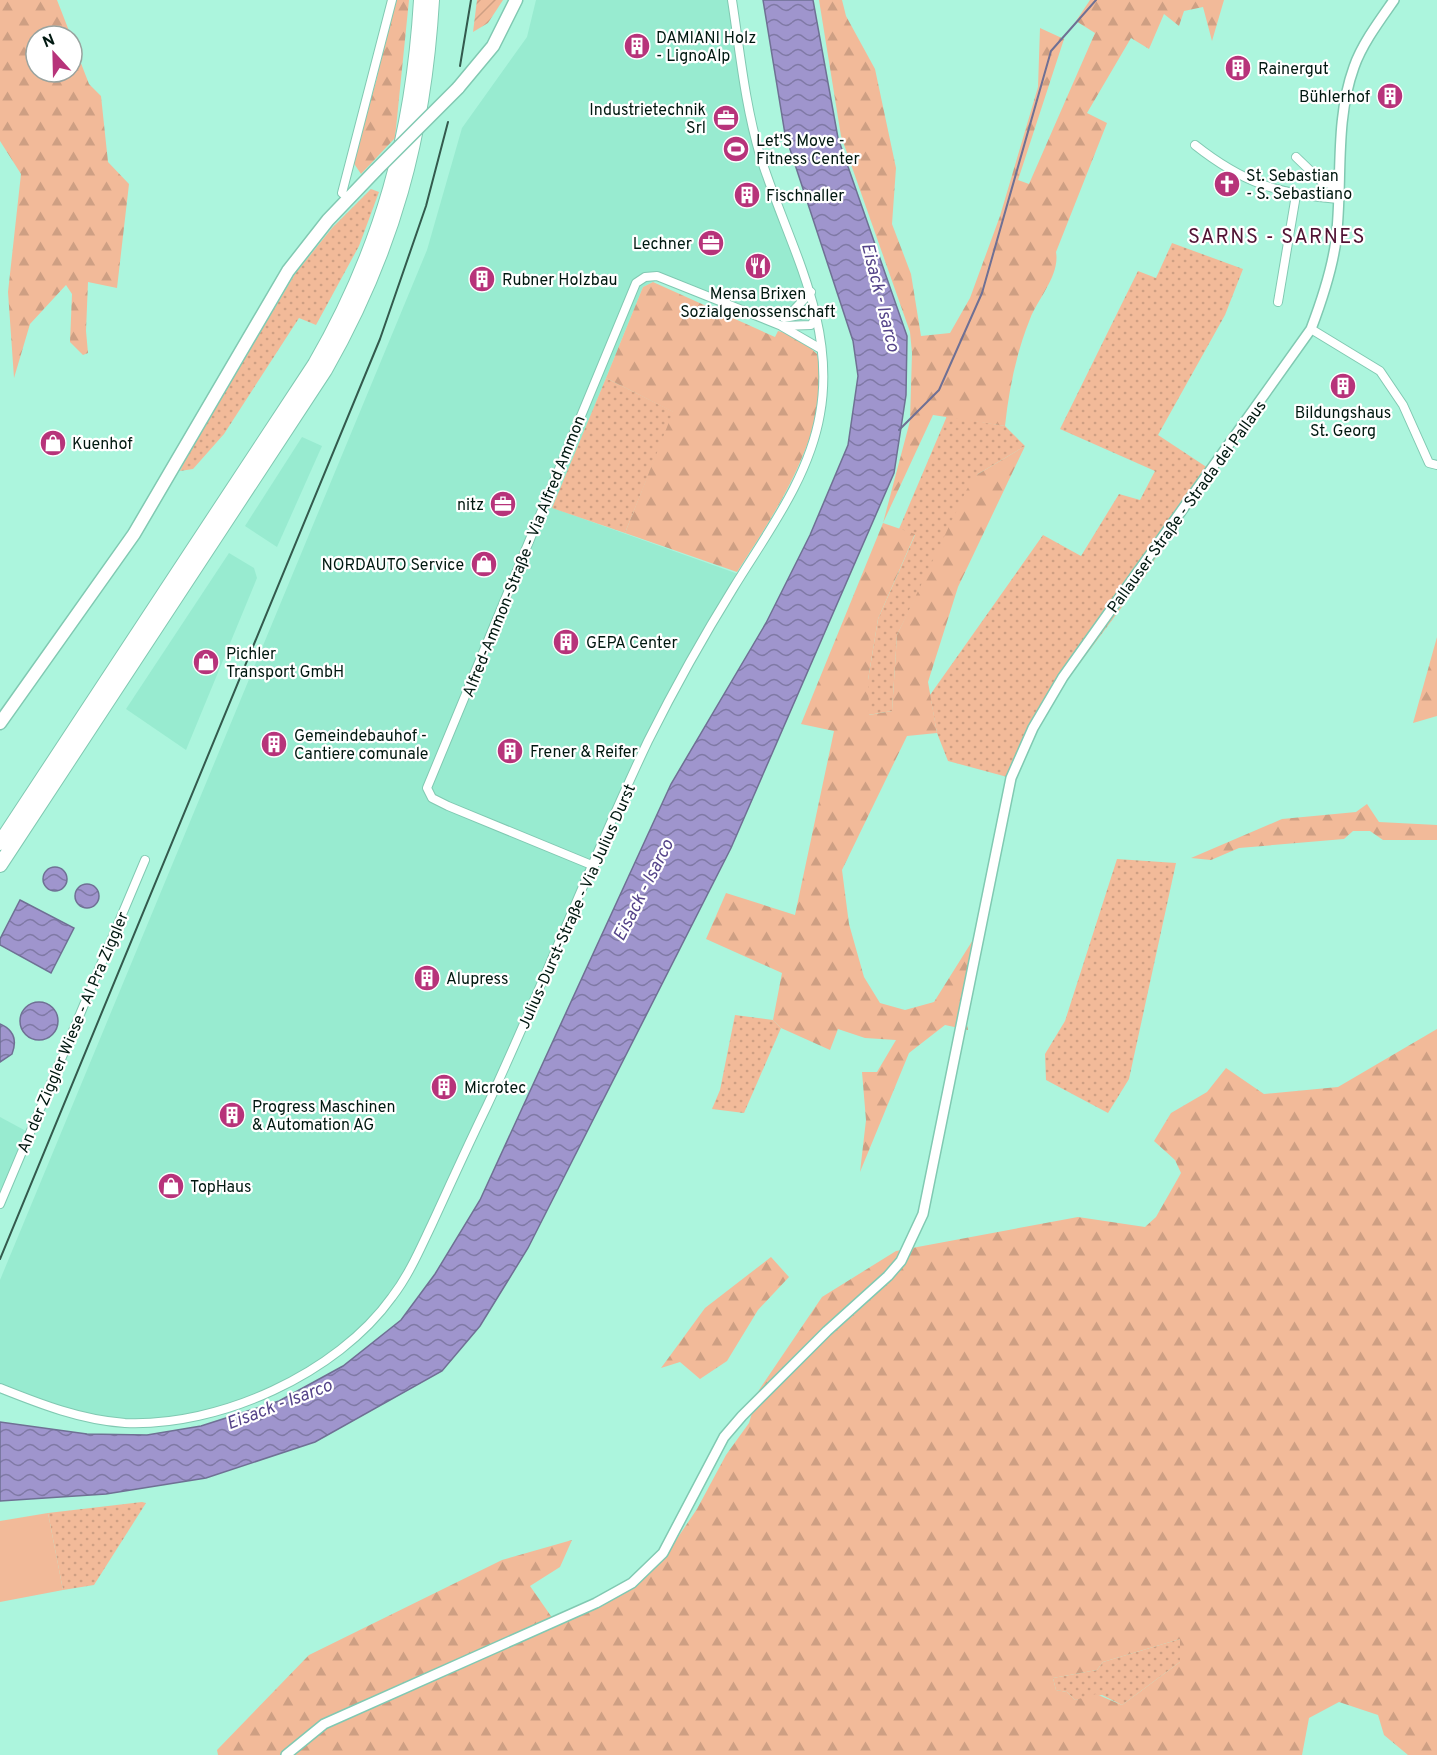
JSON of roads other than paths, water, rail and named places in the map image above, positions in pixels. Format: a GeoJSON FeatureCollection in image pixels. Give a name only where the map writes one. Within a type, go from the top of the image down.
{"type":"FeatureCollection","features":[{"type":"Feature","properties":{"kind":"highway"},"geometry":{"type":"LineString","coordinates":[[0,843],[315,364],[350,299],[377,235],[400,157],[413,88],[421,0]]}},
{"type":"Feature","properties":{"kind":"highway"},"geometry":{"type":"LineString","coordinates":[[0,865],[325,370],[361,303],[387,239],[412,157],[425,88],[432,0]]}},
{"type":"Feature","properties":{"kind":"main road"},"geometry":{"type":"LineString","coordinates":[[0,723],[134,534],[288,271],[308,243],[348,198],[458,88],[493,46],[516,0]]}},
{"type":"Feature","properties":{"kind":"street"},"geometry":{"type":"LineString","coordinates":[[348,198],[342,193],[392,0]]}},
{"type":"Feature","properties":{"kind":"street","name":"Julius-Durst-Straße - Via Julius Durst"},"geometry":{"type":"LineString","coordinates":[[0,1388],[52,1407],[99,1420],[144,1423],[187,1416],[247,1399],[312,1372],[339,1354],[377,1317],[394,1295],[417,1254],[504,1069],[654,731],[721,608],[791,494],[808,455],[820,416],[823,384],[821,349],[811,292],[761,157],[744,83],[732,0]]}},
{"type":"Feature","properties":{"kind":"street","name":"Pallauser Straße - Strada dei Pallaus"},"geometry":{"type":"LineString","coordinates":[[286,1755],[324,1724],[596,1603],[632,1583],[650,1569],[663,1553],[724,1437],[742,1416],[901,1261],[923,1214],[1011,778],[1033,728],[1063,677],[1311,329],[1332,263],[1348,86],[1354,64],[1394,0]]}},
{"type":"Feature","properties":{"kind":"street"},"geometry":{"type":"LineString","coordinates":[[1195,145],[1218,163],[1252,182],[1296,195],[1338,199]]}},
{"type":"Feature","properties":{"kind":"street"},"geometry":{"type":"LineString","coordinates":[[1296,158],[1313,176],[1339,187]]}},
{"type":"Feature","properties":{"kind":"street"},"geometry":{"type":"LineString","coordinates":[[1278,302],[1296,195]]}},
{"type":"Feature","properties":{"kind":"street","name":"Alfred-Ammon-Straße - Via Alfred Ammon"},"geometry":{"type":"LineString","coordinates":[[594,866],[448,806],[432,798],[427,788],[636,283],[645,277],[657,276],[767,320],[782,322],[810,313],[816,318]]}},
{"type":"Feature","properties":{"kind":"street"},"geometry":{"type":"LineString","coordinates":[[811,292],[801,305],[782,322],[821,349]]}},
{"type":"Feature","properties":{"kind":"street"},"geometry":{"type":"LineString","coordinates":[[1311,329],[1380,371],[1403,405],[1430,463],[1437,465]]}},
{"type":"Feature","properties":{"kind":"street","name":"An der Ziggler Wiese - Al Pra Ziggler"},"geometry":{"type":"LineString","coordinates":[[0,1204],[145,860]]}},
{"type":"Feature","properties":{"kind":"water","name":"Eisack - Isarco"},"geometry":{"type":"Polygon","coordinates":[[[763,0],[813,0],[838,138],[907,336],[906,395],[894,473],[731,848],[528,1248],[480,1326],[442,1371],[315,1442],[206,1478],[106,1494],[0,1501],[0,1422],[87,1434],[147,1435],[201,1426],[279,1401],[343,1366],[401,1320],[435,1274],[480,1200],[671,784],[766,623],[810,535],[848,445],[858,376],[853,341],[785,134],[763,0]]]}},
{"type":"Feature","properties":{"kind":"water"},"geometry":{"type":"Polygon","coordinates":[[[55,867],[60,868],[66,874],[66,884],[60,890],[55,891],[50,890],[44,884],[43,879],[44,874],[50,868],[55,867]]]}},
{"type":"Feature","properties":{"kind":"water"},"geometry":{"type":"Polygon","coordinates":[[[87,884],[96,887],[99,896],[96,905],[87,908],[78,905],[75,896],[78,887],[87,884]]]}},
{"type":"Feature","properties":{"kind":"water"},"geometry":{"type":"Polygon","coordinates":[[[20,900],[74,928],[51,973],[0,945],[0,939],[20,900]]]}},
{"type":"Feature","properties":{"kind":"water"},"geometry":{"type":"Polygon","coordinates":[[[39,1002],[53,1007],[58,1021],[53,1035],[39,1040],[25,1035],[20,1021],[25,1007],[39,1002]]]}},
{"type":"Feature","properties":{"kind":"water"},"geometry":{"type":"Polygon","coordinates":[[[0,1024],[5,1026],[13,1036],[14,1045],[12,1054],[0,1062],[0,1024]]]}},
{"type":"Feature","properties":{"kind":"waterway"},"geometry":{"type":"LineString","coordinates":[[899,430],[939,390],[982,293],[1051,51],[1096,0]]}},
{"type":"Feature","properties":{"kind":"railway"},"geometry":{"type":"LineString","coordinates":[[460,66],[471,0]]}},
{"type":"Feature","properties":{"kind":"railway"},"geometry":{"type":"LineString","coordinates":[[0,1259],[380,339],[426,206],[448,122]]}},
{"type":"Feature","properties":{"kind":"place","name":"DAMIANI Holz - LignoAlp"},"geometry":{"type":"Point","coordinates":[637,46]}},
{"type":"Feature","properties":{"kind":"place","name":"Rainergut"},"geometry":{"type":"Point","coordinates":[1238,68]}},
{"type":"Feature","properties":{"kind":"place","name":"Bühlerhof"},"geometry":{"type":"Point","coordinates":[1390,96]}},
{"type":"Feature","properties":{"kind":"place","name":"Industrietechnik Srl"},"geometry":{"type":"Point","coordinates":[726,118]}},
{"type":"Feature","properties":{"kind":"place","name":"Let'S Move - Fitness Center"},"geometry":{"type":"Point","coordinates":[736,149]}},
{"type":"Feature","properties":{"kind":"place","name":"St. Sebastian - S. Sebastiano"},"geometry":{"type":"Point","coordinates":[1227,184]}},
{"type":"Feature","properties":{"kind":"place","name":"Fischnaller"},"geometry":{"type":"Point","coordinates":[747,195]}},
{"type":"Feature","properties":{"kind":"place","name":"Lechner"},"geometry":{"type":"Point","coordinates":[711,243]}},
{"type":"Feature","properties":{"kind":"place","name":"Mensa Brixen Sozialgenossenschaft"},"geometry":{"type":"Point","coordinates":[758,266]}},
{"type":"Feature","properties":{"kind":"place","name":"Rubner Holzbau"},"geometry":{"type":"Point","coordinates":[482,279]}},
{"type":"Feature","properties":{"kind":"place","name":"Bildungshaus St. Georg"},"geometry":{"type":"Point","coordinates":[1343,386]}},
{"type":"Feature","properties":{"kind":"place","name":"Kuenhof"},"geometry":{"type":"Point","coordinates":[53,443]}},
{"type":"Feature","properties":{"kind":"place","name":"nitz"},"geometry":{"type":"Point","coordinates":[503,504]}},
{"type":"Feature","properties":{"kind":"place","name":"NORDAUTO Service"},"geometry":{"type":"Point","coordinates":[484,564]}},
{"type":"Feature","properties":{"kind":"place","name":"GEPA Center"},"geometry":{"type":"Point","coordinates":[566,642]}},
{"type":"Feature","properties":{"kind":"place","name":"Pichler Transport GmbH"},"geometry":{"type":"Point","coordinates":[206,662]}},
{"type":"Feature","properties":{"kind":"place","name":"Gemeindebauhof - Cantiere comunale"},"geometry":{"type":"Point","coordinates":[274,744]}},
{"type":"Feature","properties":{"kind":"place","name":"Frener & Reifer"},"geometry":{"type":"Point","coordinates":[510,751]}},
{"type":"Feature","properties":{"kind":"place","name":"Alupress"},"geometry":{"type":"Point","coordinates":[427,978]}},
{"type":"Feature","properties":{"kind":"place","name":"Microtec"},"geometry":{"type":"Point","coordinates":[444,1087]}},
{"type":"Feature","properties":{"kind":"place","name":"Progress Maschinen & Automation AG"},"geometry":{"type":"Point","coordinates":[232,1115]}},
{"type":"Feature","properties":{"kind":"place","name":"TopHaus"},"geometry":{"type":"Point","coordinates":[171,1186]}},
{"type":"Feature","properties":{"kind":"district","name":"SARNS - SARNES"},"geometry":{"type":"Point","coordinates":[1277,236]}}]}
